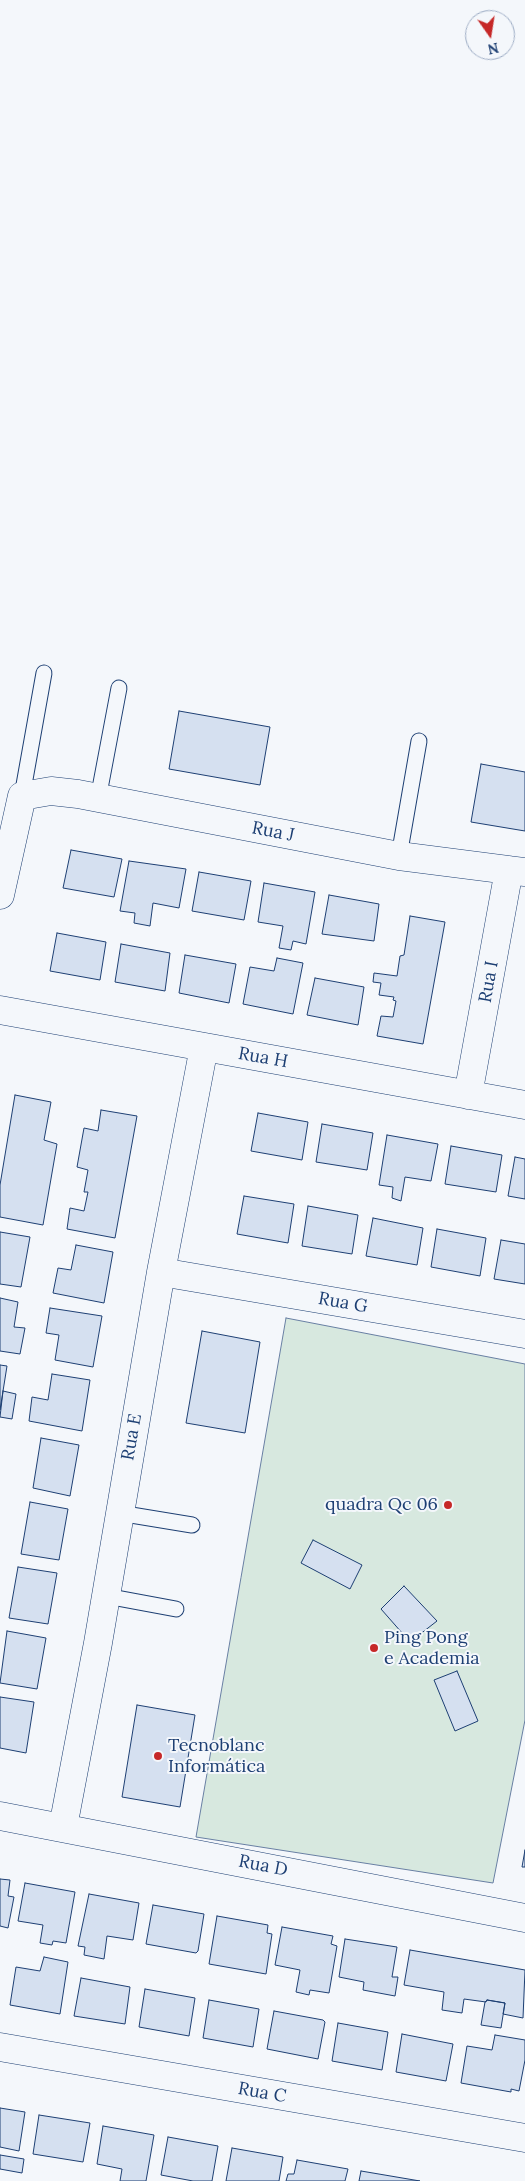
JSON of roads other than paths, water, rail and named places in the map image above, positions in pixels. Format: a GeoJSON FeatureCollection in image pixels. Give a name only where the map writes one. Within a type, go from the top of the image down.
{"type":"FeatureCollection","features":[{"type":"Feature","properties":{"kind":"street","name":"Rua J"},"geometry":{"type":"LineString","coordinates":[[22,796],[51,791],[78,794],[399,856],[517,871]]}},
{"type":"Feature","properties":{"kind":"street"},"geometry":{"type":"LineString","coordinates":[[0,895],[22,796]]}},
{"type":"Feature","properties":{"kind":"street","name":"Rua I"},"geometry":{"type":"LineString","coordinates":[[468,1095],[517,871]]}},
{"type":"Feature","properties":{"kind":"street","name":"Rua H"},"geometry":{"type":"LineString","coordinates":[[0,1010],[525,1105]]}},
{"type":"Feature","properties":{"kind":"street","name":"Rua E"},"geometry":{"type":"LineString","coordinates":[[63,1827],[106,1596],[160,1272],[204,1047]]}},
{"type":"Feature","properties":{"kind":"street","name":"Rua G"},"geometry":{"type":"LineString","coordinates":[[160,1272],[525,1334]]}},
{"type":"Feature","properties":{"kind":"street","name":"Rua D"},"geometry":{"type":"LineString","coordinates":[[0,1816],[525,1918]]}},
{"type":"Feature","properties":{"kind":"street","name":"Rua C"},"geometry":{"type":"LineString","coordinates":[[0,2048],[525,2138]]}},
{"type":"Feature","properties":{"kind":"lane"},"geometry":{"type":"LineString","coordinates":[[22,796],[44,673]]}},
{"type":"Feature","properties":{"kind":"lane"},"geometry":{"type":"LineString","coordinates":[[98,799],[119,688]]}},
{"type":"Feature","properties":{"kind":"lane"},"geometry":{"type":"LineString","coordinates":[[399,856],[419,741]]}},
{"type":"Feature","properties":{"kind":"lane"},"geometry":{"type":"LineString","coordinates":[[119,1513],[192,1526]]}},
{"type":"Feature","properties":{"kind":"lane"},"geometry":{"type":"LineString","coordinates":[[106,1596],[176,1609]]}},
{"type":"Feature","properties":{"kind":"place","name":"quadra Qc 06"},"geometry":{"type":"Point","coordinates":[448,1505]}},
{"type":"Feature","properties":{"kind":"place","name":"Ping Pong e Academia"},"geometry":{"type":"Point","coordinates":[374,1648]}},
{"type":"Feature","properties":{"kind":"place","name":"Tecnoblanc Informática"},"geometry":{"type":"Point","coordinates":[158,1756]}}]}
